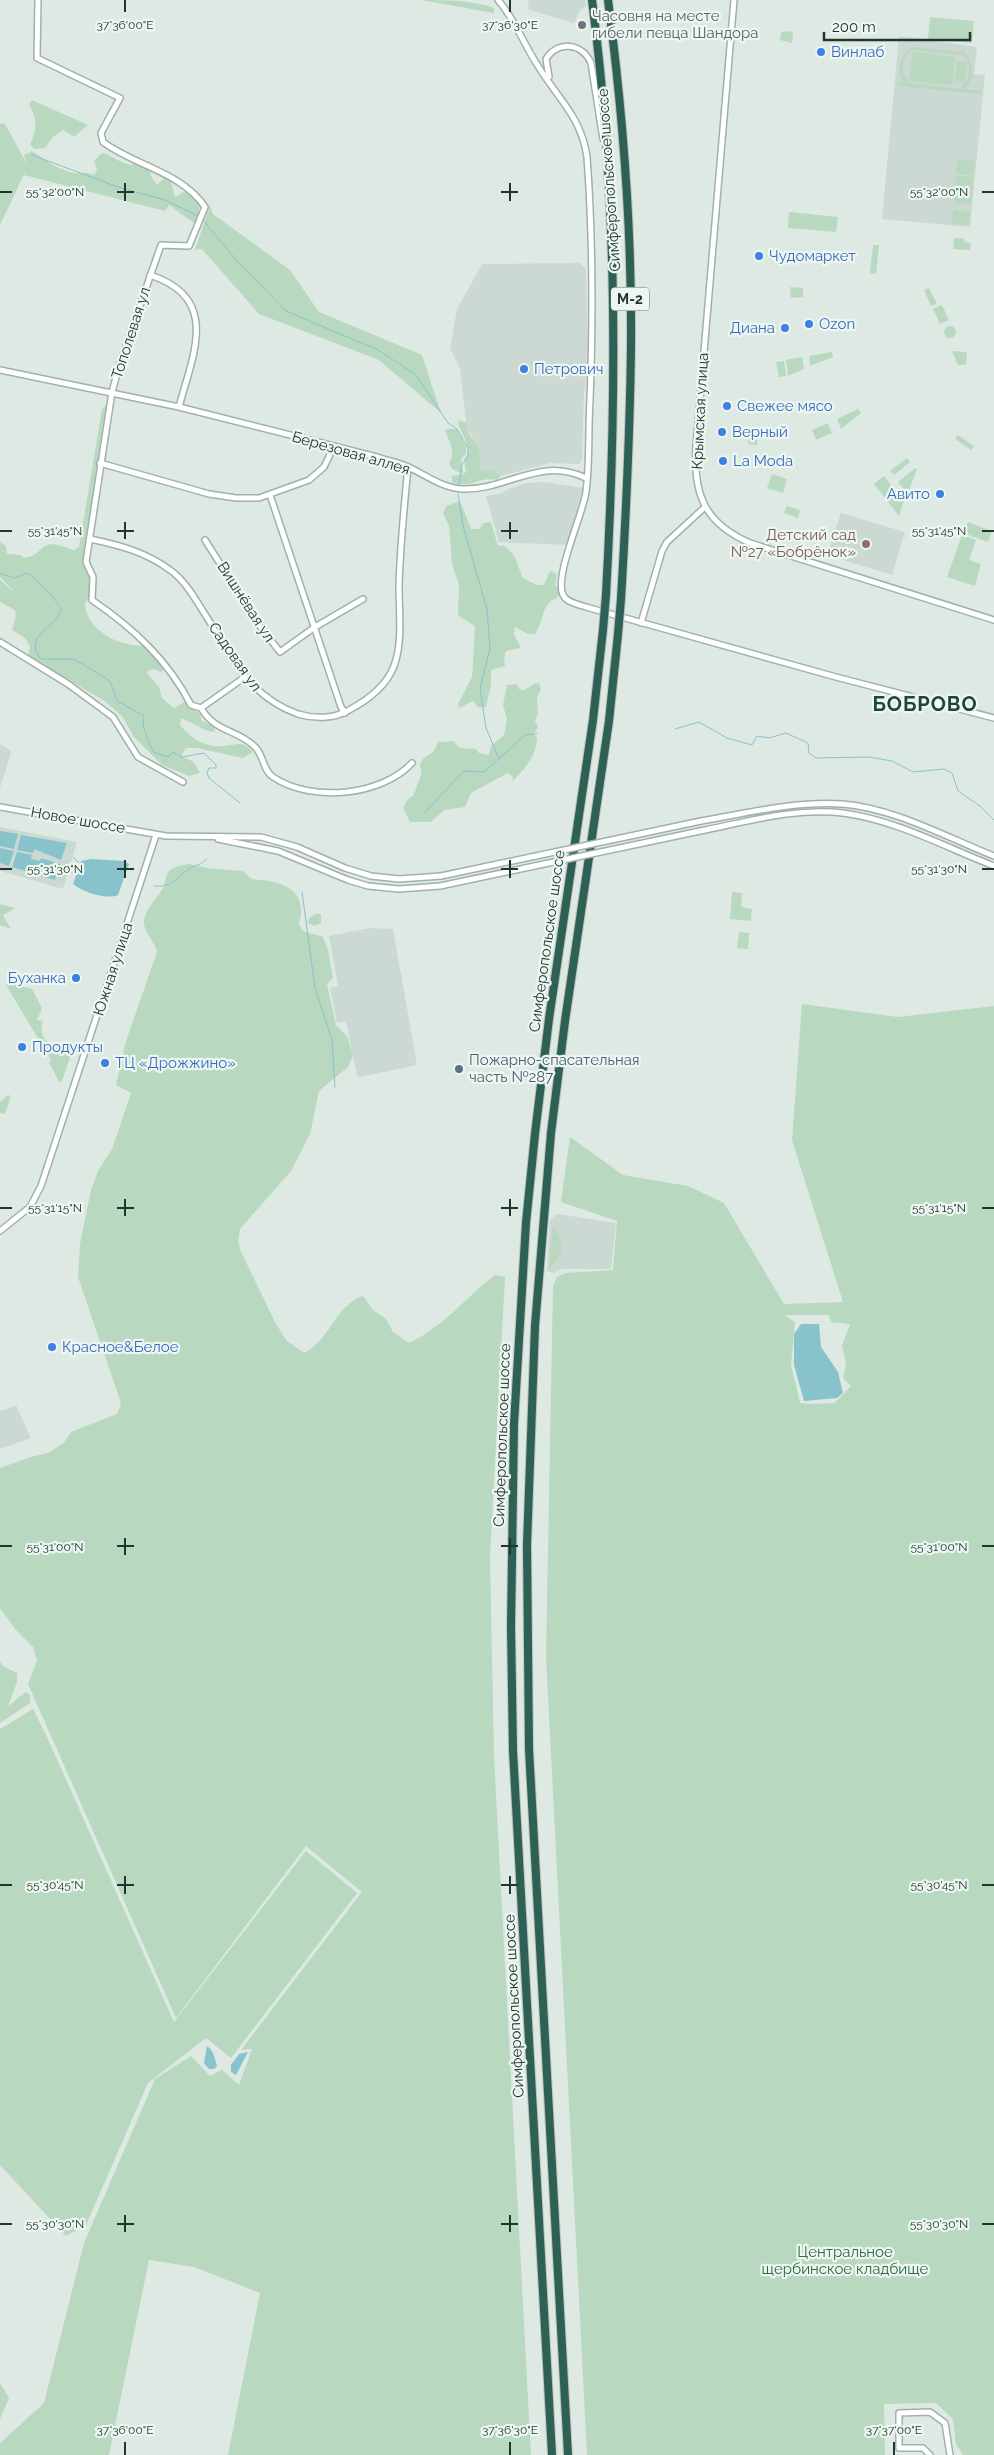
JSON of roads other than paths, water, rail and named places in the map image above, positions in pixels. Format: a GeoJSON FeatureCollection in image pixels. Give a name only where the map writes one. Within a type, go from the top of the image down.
{"type":"FeatureCollection","features":[{"type":"Feature","properties":{"kind":"highway","name":"Симферопольское шоссе"},"geometry":{"type":"LineString","coordinates":[[552,2455],[513,1751],[511,1616],[514,1424],[526,1223],[535,1134],[549,1019],[593,720],[606,595],[613,471],[615,344],[608,168],[592,0]]}},
{"type":"Feature","properties":{"kind":"highway","name":"Симферопольское шоссе"},"geometry":{"type":"LineString","coordinates":[[568,2455],[529,1749],[527,1535],[535,1326],[550,1143],[564,1020],[608,721],[621,599],[628,472],[631,345],[625,175],[608,0]]}},
{"type":"Feature","properties":{"kind":"street","name":"Тополевая ул"},"geometry":{"type":"LineString","coordinates":[[38,0],[37,58],[120,98],[101,133],[103,142],[175,180],[198,196],[205,207],[192,243],[189,246],[161,245],[150,276],[112,392],[86,562],[93,577],[92,600],[120,619],[147,644],[169,668],[191,705],[201,708]]}},
{"type":"Feature","properties":{"kind":"street"},"geometry":{"type":"LineString","coordinates":[[498,0],[507,12],[538,68],[554,88],[581,129],[587,157],[592,336],[589,452],[586,497],[570,543],[562,579],[562,592],[569,601],[836,677],[994,718]]}},
{"type":"Feature","properties":{"kind":"street","name":"Крымская улица"},"geometry":{"type":"LineString","coordinates":[[734,0],[695,463],[699,496],[719,526],[750,543],[994,620]]}},
{"type":"Feature","properties":{"kind":"street"},"geometry":{"type":"LineString","coordinates":[[554,88],[546,72],[545,65],[549,54],[556,48],[563,46],[577,47],[583,50],[591,62],[608,168]]}},
{"type":"Feature","properties":{"kind":"street"},"geometry":{"type":"LineString","coordinates":[[150,276],[172,285],[188,300],[196,315],[197,334],[179,407]]}},
{"type":"Feature","properties":{"kind":"street","name":"Березовая аллея"},"geometry":{"type":"LineString","coordinates":[[0,370],[179,407],[334,446],[408,467],[430,480],[460,489],[474,489],[537,471],[565,471],[586,478]]}},
{"type":"Feature","properties":{"kind":"street"},"geometry":{"type":"LineString","coordinates":[[100,463],[210,494],[236,498],[259,498],[309,480],[324,467],[334,446]]}},
{"type":"Feature","properties":{"kind":"street","name":"Садовая ул"},"geometry":{"type":"LineString","coordinates":[[90,539],[119,545],[140,553],[171,570],[197,602],[245,677],[268,700],[285,709],[306,716],[330,717],[345,713],[365,701],[383,686],[394,666],[398,645],[399,586],[408,467]]}},
{"type":"Feature","properties":{"kind":"street"},"geometry":{"type":"LineString","coordinates":[[270,495],[315,626],[340,707],[345,713]]}},
{"type":"Feature","properties":{"kind":"street"},"geometry":{"type":"LineString","coordinates":[[641,622],[662,550],[705,507]]}},
{"type":"Feature","properties":{"kind":"street","name":"Вишнёвая ул"},"geometry":{"type":"LineString","coordinates":[[205,540],[259,625],[280,652],[315,626]]}},
{"type":"Feature","properties":{"kind":"street"},"geometry":{"type":"LineString","coordinates":[[315,626],[363,599]]}},
{"type":"Feature","properties":{"kind":"street"},"geometry":{"type":"LineString","coordinates":[[0,642],[68,684],[113,717],[138,757],[183,782]]}},
{"type":"Feature","properties":{"kind":"street"},"geometry":{"type":"LineString","coordinates":[[245,677],[201,708],[212,723],[253,745],[267,772],[273,777],[311,791],[353,791],[370,788],[402,774],[412,763]]}},
{"type":"Feature","properties":{"kind":"street"},"geometry":{"type":"LineString","coordinates":[[213,837],[247,836],[277,841],[345,868],[371,876],[399,879],[441,876],[701,821],[800,804],[844,804],[895,817],[994,856]]}},
{"type":"Feature","properties":{"kind":"street","name":"Новое шоссе"},"geometry":{"type":"LineString","coordinates":[[0,807],[156,835],[213,837]]}},
{"type":"Feature","properties":{"kind":"street"},"geometry":{"type":"LineString","coordinates":[[213,837],[278,851],[348,880],[368,886],[399,889],[440,886],[700,831],[800,813],[842,813],[890,825],[994,866]]}},
{"type":"Feature","properties":{"kind":"street","name":"Южная улица"},"geometry":{"type":"LineString","coordinates":[[0,1231],[30,1207],[42,1186],[156,835]]}},
{"type":"Feature","properties":{"kind":"street"},"geometry":{"type":"LineString","coordinates":[[930,2455],[924,2448],[899,2448],[899,2413],[927,2411],[939,2418],[947,2425],[950,2455]]}},
{"type":"Feature","properties":{"kind":"water"},"geometry":{"type":"Polygon","coordinates":[[[0,831],[18,834],[14,849],[0,846],[0,831]]]}},
{"type":"Feature","properties":{"kind":"water"},"geometry":{"type":"Polygon","coordinates":[[[21,835],[67,843],[61,860],[34,849],[33,853],[17,850],[21,835]]]}},
{"type":"Feature","properties":{"kind":"water"},"geometry":{"type":"Polygon","coordinates":[[[0,848],[14,851],[9,866],[0,863],[0,848]]]}},
{"type":"Feature","properties":{"kind":"water"},"geometry":{"type":"Polygon","coordinates":[[[17,852],[32,855],[31,859],[40,861],[41,858],[60,864],[55,880],[12,867],[17,852]]]}},
{"type":"Feature","properties":{"kind":"water"},"geometry":{"type":"Polygon","coordinates":[[[91,859],[124,861],[129,864],[118,895],[108,897],[95,894],[82,890],[73,884],[81,861],[91,859]]]}},
{"type":"Feature","properties":{"kind":"water"},"geometry":{"type":"Polygon","coordinates":[[[801,1324],[819,1324],[821,1347],[838,1372],[843,1393],[837,1398],[804,1401],[794,1365],[794,1334],[801,1324]]]}},
{"type":"Feature","properties":{"kind":"water"},"geometry":{"type":"Polygon","coordinates":[[[207,2046],[215,2057],[217,2066],[214,2069],[209,2069],[204,2063],[207,2046]]]}},
{"type":"Feature","properties":{"kind":"water"},"geometry":{"type":"Polygon","coordinates":[[[248,2052],[236,2075],[231,2072],[231,2065],[239,2054],[248,2052]]]}},
{"type":"Feature","properties":{"kind":"waterway"},"geometry":{"type":"LineString","coordinates":[[32,155],[118,187],[165,200],[200,217]]}},
{"type":"Feature","properties":{"kind":"waterway"},"geometry":{"type":"LineString","coordinates":[[203,220],[238,262],[286,311],[378,350],[416,375],[448,423],[457,429],[468,448],[468,456],[462,464],[459,485]]}},
{"type":"Feature","properties":{"kind":"waterway"},"geometry":{"type":"LineString","coordinates":[[458,494],[463,526],[487,609],[490,648],[480,689],[486,728],[499,759]]}},
{"type":"Feature","properties":{"kind":"waterway"},"geometry":{"type":"LineString","coordinates":[[0,573],[14,578],[27,573],[36,579],[61,609],[57,618],[39,636],[36,642],[35,647],[41,659],[73,659],[110,681],[117,701],[144,716],[143,726],[153,752],[168,757],[173,752],[182,757],[204,753],[216,765],[216,768],[209,768],[207,773],[209,778],[240,803]]}},
{"type":"Feature","properties":{"kind":"waterway"},"geometry":{"type":"LineString","coordinates":[[675,729],[699,722],[727,738],[752,745],[757,736],[769,738],[786,733],[808,743],[809,753],[816,758],[869,757],[892,761],[913,772],[944,769],[952,773],[958,791],[980,806],[994,820]]}},
{"type":"Feature","properties":{"kind":"waterway"},"geometry":{"type":"LineString","coordinates":[[425,812],[464,771],[484,772],[525,735],[537,734]]}},
{"type":"Feature","properties":{"kind":"waterway"},"geometry":{"type":"LineString","coordinates":[[73,857],[79,863]]}},
{"type":"Feature","properties":{"kind":"waterway"},"geometry":{"type":"LineString","coordinates":[[154,886],[170,884],[189,869],[207,859]]}},
{"type":"Feature","properties":{"kind":"waterway"},"geometry":{"type":"LineString","coordinates":[[69,871],[75,875]]}},
{"type":"Feature","properties":{"kind":"waterway"},"geometry":{"type":"LineString","coordinates":[[302,892],[315,988],[332,1040],[335,1087]]}},
{"type":"Feature","properties":{"kind":"place","name":"Часовня на месте гибели певца Шандора"},"geometry":{"type":"Point","coordinates":[582,25]}},
{"type":"Feature","properties":{"kind":"place","name":"Винлаб"},"geometry":{"type":"Point","coordinates":[821,52]}},
{"type":"Feature","properties":{"kind":"place","name":"Чудомаркет"},"geometry":{"type":"Point","coordinates":[759,256]}},
{"type":"Feature","properties":{"kind":"place","name":"Ozon"},"geometry":{"type":"Point","coordinates":[809,324]}},
{"type":"Feature","properties":{"kind":"place","name":"Диана"},"geometry":{"type":"Point","coordinates":[785,328]}},
{"type":"Feature","properties":{"kind":"place","name":"Петрович"},"geometry":{"type":"Point","coordinates":[524,369]}},
{"type":"Feature","properties":{"kind":"place","name":"Свежее мясо"},"geometry":{"type":"Point","coordinates":[727,406]}},
{"type":"Feature","properties":{"kind":"place","name":"Верный"},"geometry":{"type":"Point","coordinates":[722,432]}},
{"type":"Feature","properties":{"kind":"place","name":"La Moda"},"geometry":{"type":"Point","coordinates":[723,461]}},
{"type":"Feature","properties":{"kind":"place","name":"Авито"},"geometry":{"type":"Point","coordinates":[940,494]}},
{"type":"Feature","properties":{"kind":"place","name":"Детский сад №27 «Бобрёнок»"},"geometry":{"type":"Point","coordinates":[866,544]}},
{"type":"Feature","properties":{"kind":"place","name":"Буханка"},"geometry":{"type":"Point","coordinates":[76,978]}},
{"type":"Feature","properties":{"kind":"place","name":"Продукты"},"geometry":{"type":"Point","coordinates":[22,1047]}},
{"type":"Feature","properties":{"kind":"place","name":"ТЦ «Дрожжино»"},"geometry":{"type":"Point","coordinates":[105,1063]}},
{"type":"Feature","properties":{"kind":"place","name":"Пожарно-спасательная часть №287"},"geometry":{"type":"Point","coordinates":[459,1069]}},
{"type":"Feature","properties":{"kind":"place","name":"Красное&Белое"},"geometry":{"type":"Point","coordinates":[52,1347]}},
{"type":"Feature","properties":{"kind":"district","name":"БОБРОВО"},"geometry":{"type":"Point","coordinates":[925,704]}},
{"type":"Feature","properties":{"kind":"park label","name":"Центральное щербинское кладбище"},"geometry":{"type":"Point","coordinates":[845,2260]}}]}
